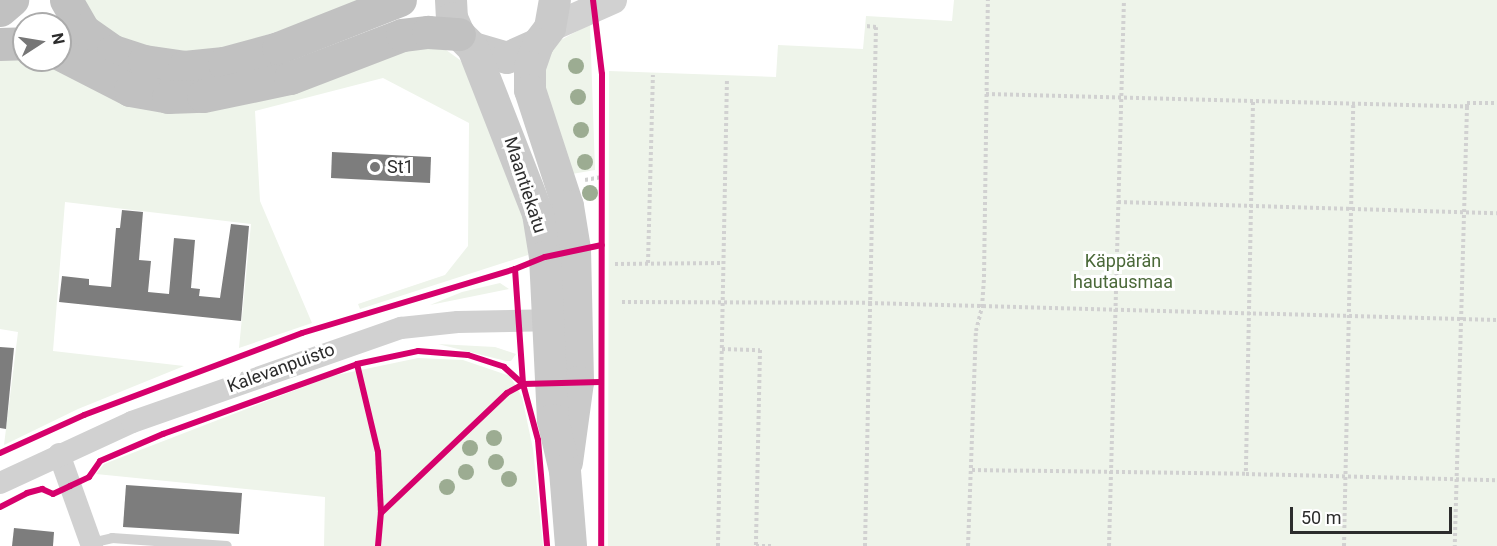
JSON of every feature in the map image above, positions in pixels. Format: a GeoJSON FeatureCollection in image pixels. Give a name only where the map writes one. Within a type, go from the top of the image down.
{"type":"FeatureCollection","features":[{"type":"Feature","properties":{"kind":"highway"},"geometry":{"type":"LineString","coordinates":[[0,10],[12,0]]}},
{"type":"Feature","properties":{"kind":"highway"},"geometry":{"type":"LineString","coordinates":[[66,0],[83,30],[113,51],[144,61],[184,67],[224,63],[278,48],[400,0]]}},
{"type":"Feature","properties":{"kind":"highway"},"geometry":{"type":"LineString","coordinates":[[72,60],[130,90],[168,97],[203,96],[290,78],[402,35],[428,32],[466,41]]}},
{"type":"Feature","properties":{"kind":"main road","name":"Maantiekatu"},"geometry":{"type":"LineString","coordinates":[[451,0],[452,18],[466,41],[538,214],[563,320]]}},
{"type":"Feature","properties":{"kind":"main road","name":"Maantiekatu"},"geometry":{"type":"LineString","coordinates":[[548,24],[530,68],[530,90],[567,206],[575,249],[563,320],[553,420],[565,471],[571,546]]}},
{"type":"Feature","properties":{"kind":"main road"},"geometry":{"type":"LineString","coordinates":[[466,41],[507,58],[548,24]]}},
{"type":"Feature","properties":{"kind":"street"},"geometry":{"type":"LineString","coordinates":[[548,24],[613,0]]}},
{"type":"Feature","properties":{"kind":"street","name":"Kalevanpuisto"},"geometry":{"type":"LineString","coordinates":[[0,483],[132,422],[401,328],[458,322],[563,320]]}},
{"type":"Feature","properties":{"kind":"street"},"geometry":{"type":"LineString","coordinates":[[59,454],[92,545]]}},
{"type":"Feature","properties":{"kind":"lane"},"geometry":{"type":"LineString","coordinates":[[92,545],[112,538],[227,546]]}},
{"type":"Feature","properties":{"kind":"path"},"geometry":{"type":"LineString","coordinates":[[968,546],[976,331],[982,307],[988,0]]}},
{"type":"Feature","properties":{"kind":"path"},"geometry":{"type":"LineString","coordinates":[[1109,546],[1124,0]]}},
{"type":"Feature","properties":{"kind":"path"},"geometry":{"type":"LineString","coordinates":[[865,546],[876,27],[866,26]]}},
{"type":"Feature","properties":{"kind":"path"},"geometry":{"type":"LineString","coordinates":[[648,263],[653,75]]}},
{"type":"Feature","properties":{"kind":"path"},"geometry":{"type":"LineString","coordinates":[[718,546],[727,78]]}},
{"type":"Feature","properties":{"kind":"path"},"geometry":{"type":"LineString","coordinates":[[986,94],[1467,107]]}},
{"type":"Feature","properties":{"kind":"path"},"geometry":{"type":"LineString","coordinates":[[1246,474],[1253,102]]}},
{"type":"Feature","properties":{"kind":"path"},"geometry":{"type":"LineString","coordinates":[[1455,546],[1467,103],[1497,103]]}},
{"type":"Feature","properties":{"kind":"path"},"geometry":{"type":"LineString","coordinates":[[1344,546],[1353,105]]}},
{"type":"Feature","properties":{"kind":"path"},"geometry":{"type":"LineString","coordinates":[[602,165],[602,188]]}},
{"type":"Feature","properties":{"kind":"path"},"geometry":{"type":"LineString","coordinates":[[1118,202],[1497,213]]}},
{"type":"Feature","properties":{"kind":"path"},"geometry":{"type":"LineString","coordinates":[[615,264],[723,263]]}},
{"type":"Feature","properties":{"kind":"path"},"geometry":{"type":"LineString","coordinates":[[622,302],[869,303],[1497,320]]}},
{"type":"Feature","properties":{"kind":"path"},"geometry":{"type":"LineString","coordinates":[[722,349],[760,350],[756,546],[773,546]]}},
{"type":"Feature","properties":{"kind":"path"},"geometry":{"type":"LineString","coordinates":[[972,470],[1497,480]]}},
{"type":"Feature","properties":{"kind":"green space"},"geometry":{"type":"Polygon","coordinates":[[[79,0],[376,0],[201,56],[151,51],[94,24],[79,0]]]}},
{"type":"Feature","properties":{"kind":"green space","name":"Käppärän hautausmaa"},"geometry":{"type":"Polygon","coordinates":[[[954,0],[1497,0],[1497,546],[608,546],[609,71],[776,77],[778,45],[863,49],[866,16],[952,21],[954,0]]]}},
{"type":"Feature","properties":{"kind":"green space"},"geometry":{"type":"Polygon","coordinates":[[[590,24],[595,170],[572,174],[542,85],[546,57],[559,41],[590,24]]]}},
{"type":"Feature","properties":{"kind":"green space"},"geometry":{"type":"Polygon","coordinates":[[[415,45],[442,47],[460,60],[477,84],[504,152],[529,238],[528,255],[360,309],[358,304],[445,275],[468,246],[469,123],[383,78],[255,111],[260,201],[312,323],[239,348],[251,224],[65,202],[53,351],[184,366],[78,409],[4,445],[18,332],[0,329],[0,59],[12,58],[12,72],[72,72],[72,69],[415,45]]]}},
{"type":"Feature","properties":{"kind":"green space"},"geometry":{"type":"Polygon","coordinates":[[[500,283],[509,289],[430,305],[462,292],[500,283]]]}},
{"type":"Feature","properties":{"kind":"green space"},"geometry":{"type":"Polygon","coordinates":[[[438,344],[495,347],[516,354],[511,361],[506,361],[438,344]]]}},
{"type":"Feature","properties":{"kind":"green space"},"geometry":{"type":"Polygon","coordinates":[[[418,358],[463,360],[510,376],[522,397],[533,449],[543,546],[324,546],[325,497],[96,474],[104,464],[332,376],[418,358]]]}},
{"type":"Feature","properties":{"kind":"building"},"geometry":{"type":"Polygon","coordinates":[[[332,152],[431,157],[430,183],[331,178],[332,152]]]}},
{"type":"Feature","properties":{"kind":"building"},"geometry":{"type":"Polygon","coordinates":[[[122,210],[143,212],[139,260],[151,261],[148,292],[169,294],[174,238],[195,240],[191,288],[200,289],[199,296],[220,298],[231,224],[249,226],[241,321],[59,302],[62,276],[89,279],[89,285],[111,287],[116,228],[120,228],[122,210]]]}},
{"type":"Feature","properties":{"kind":"building"},"geometry":{"type":"Polygon","coordinates":[[[0,347],[14,348],[6,429],[0,428],[0,347]]]}},
{"type":"Feature","properties":{"kind":"building"},"geometry":{"type":"Polygon","coordinates":[[[126,485],[242,493],[239,534],[123,527],[126,485]]]}},
{"type":"Feature","properties":{"kind":"building"},"geometry":{"type":"Polygon","coordinates":[[[14,528],[54,532],[53,546],[12,546],[14,528]]]}},
{"type":"Feature","properties":{"kind":"cycle path"},"geometry":{"type":"LineString","coordinates":[[593,0],[602,74],[601,546]]}},
{"type":"Feature","properties":{"kind":"cycle path"},"geometry":{"type":"LineString","coordinates":[[0,453],[84,415],[302,333],[515,269],[545,257],[602,245]]}},
{"type":"Feature","properties":{"kind":"cycle path"},"geometry":{"type":"LineString","coordinates":[[515,269],[523,384],[538,440],[547,546]]}},
{"type":"Feature","properties":{"kind":"cycle path"},"geometry":{"type":"LineString","coordinates":[[0,507],[27,493],[42,489],[53,494],[89,477],[100,461],[163,434],[357,364],[418,351],[468,355],[504,367],[523,384]]}},
{"type":"Feature","properties":{"kind":"cycle path"},"geometry":{"type":"LineString","coordinates":[[357,364],[378,452],[381,513]]}},
{"type":"Feature","properties":{"kind":"cycle path"},"geometry":{"type":"LineString","coordinates":[[378,546],[381,513],[507,393],[523,384],[600,382]]}},
{"type":"Feature","properties":{"kind":"place","name":"St1"},"geometry":{"type":"Point","coordinates":[375,167]}}]}
